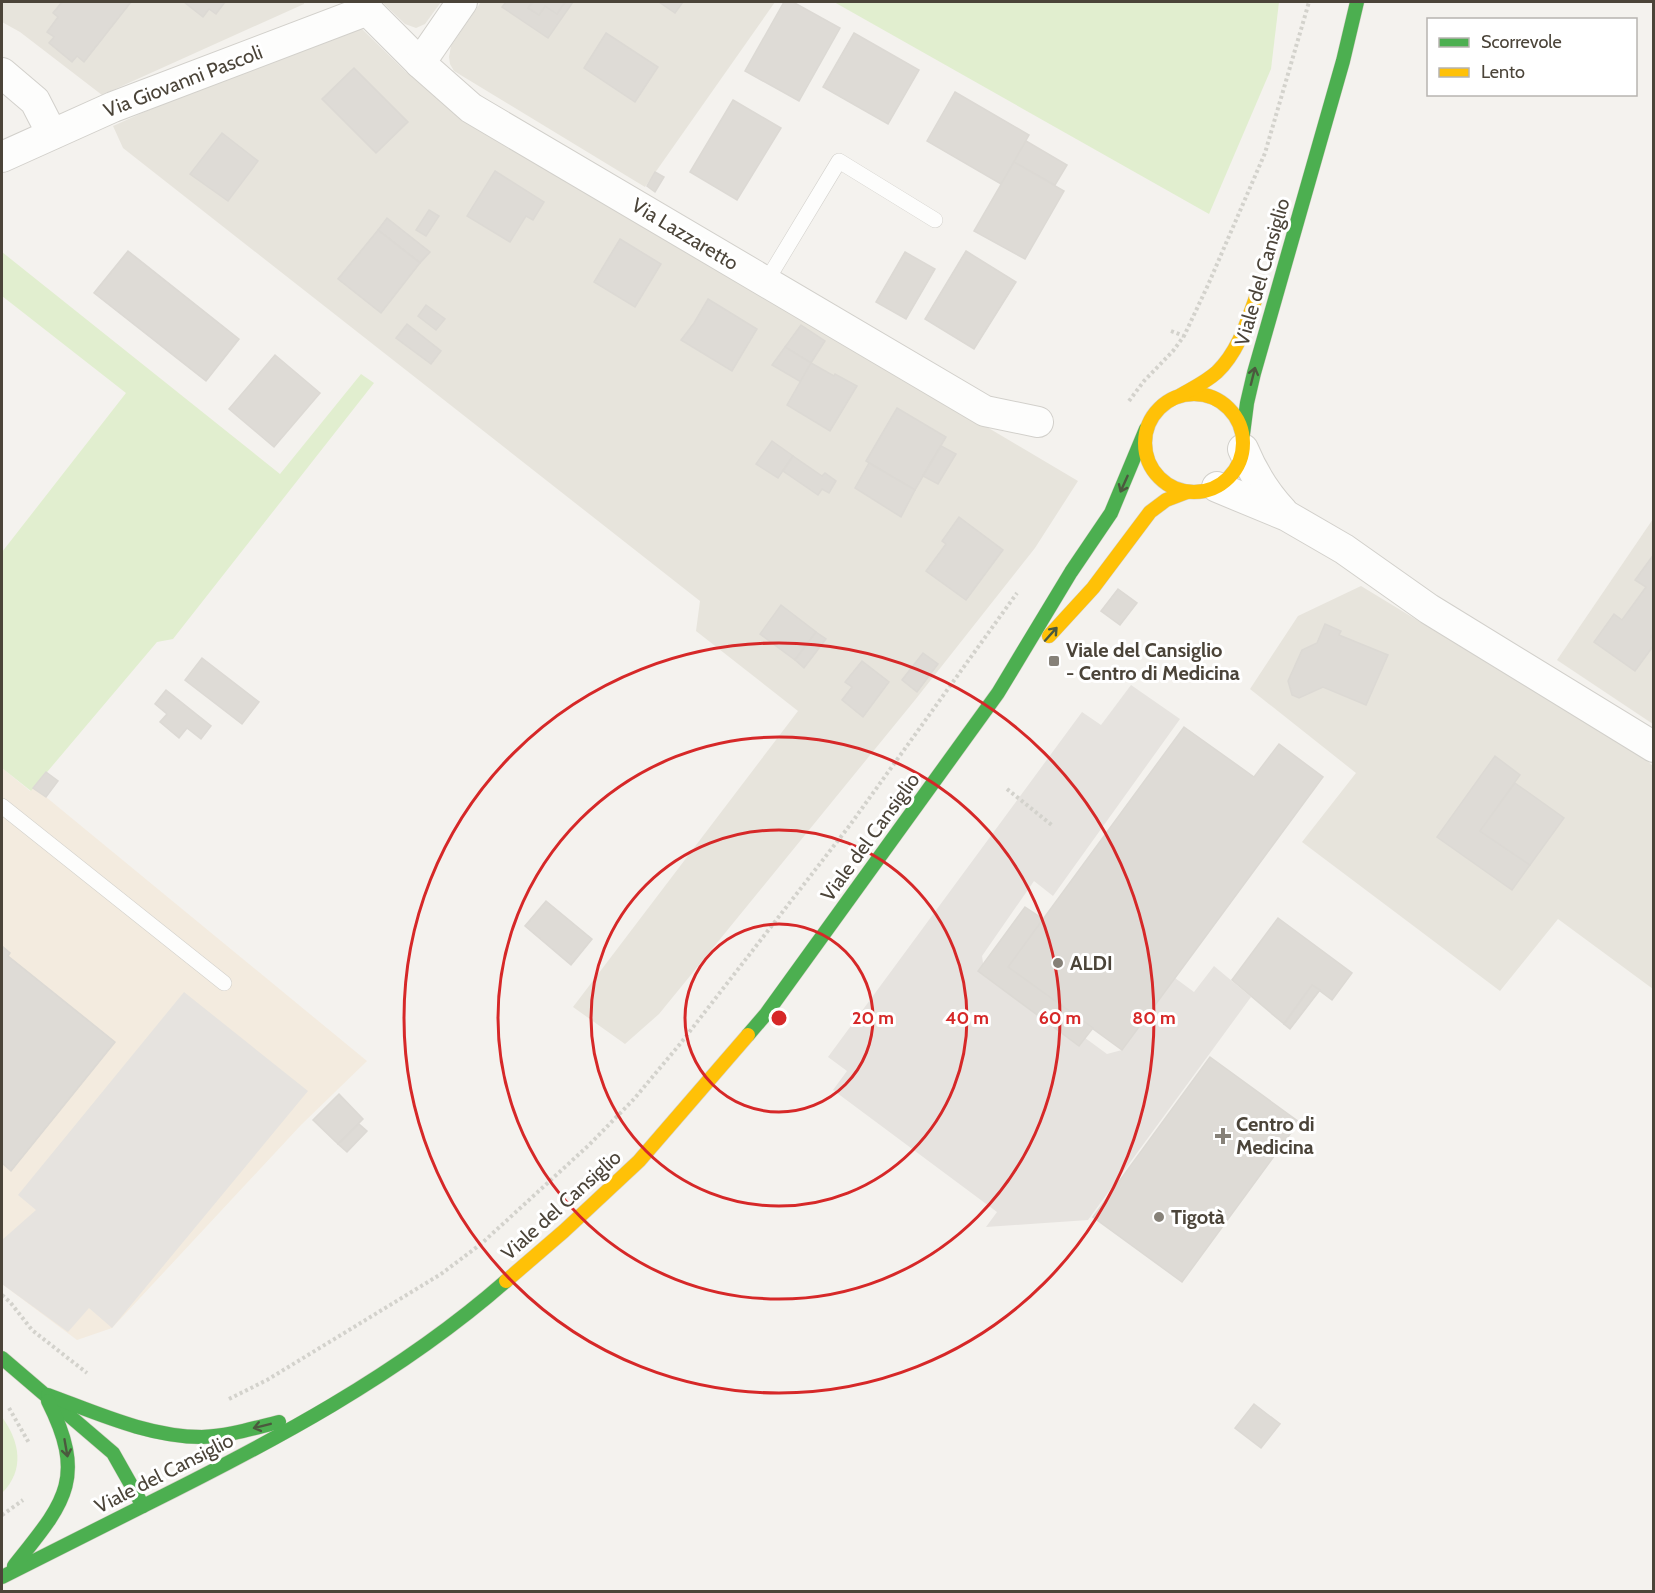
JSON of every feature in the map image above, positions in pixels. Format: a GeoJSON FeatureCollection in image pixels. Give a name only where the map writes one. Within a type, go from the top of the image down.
{"type":"FeatureCollection","features":[{"type":"Feature","properties":{"kind":"main road","name":"Viale del Cansiglio"},"geometry":{"type":"LineString","coordinates":[[1243,442],[1247,403],[1254,373],[1343,61],[1357,2]]}},
{"type":"Feature","properties":{"kind":"main road","name":"Viale del Cansiglio"},"geometry":{"type":"LineString","coordinates":[[1277,242],[1325,123]]}},
{"type":"Feature","properties":{"kind":"main road","name":"Viale del Cansiglio"},"geometry":{"type":"LineString","coordinates":[[1181,395],[1219,370],[1228,359],[1239,338],[1264,275]]}},
{"type":"Feature","properties":{"kind":"main road"},"geometry":{"type":"LineString","coordinates":[[1199,394],[1215,398],[1228,407],[1237,419],[1243,442],[1239,464],[1230,477],[1218,487],[1203,492],[1187,492],[1172,488],[1158,478],[1148,463],[1144,447],[1146,429],[1153,414],[1166,402],[1181,395],[1199,394]]}},
{"type":"Feature","properties":{"kind":"main road","name":"Viale del Cansiglio"},"geometry":{"type":"LineString","coordinates":[[4,1575],[227,1464],[396,1365],[479,1305],[639,1161],[766,1014],[998,693],[1071,572],[1111,513],[1146,429]]}},
{"type":"Feature","properties":{"kind":"main road","name":"Viale del Cansiglio"},"geometry":{"type":"LineString","coordinates":[[998,693],[1093,588],[1150,512],[1166,500],[1187,492]]}},
{"type":"Feature","properties":{"kind":"main road"},"geometry":{"type":"LineString","coordinates":[[2,1358],[113,1454],[143,1506]]}},
{"type":"Feature","properties":{"kind":"main road"},"geometry":{"type":"LineString","coordinates":[[44,1394],[143,1429],[183,1436],[225,1435],[319,1412]]}},
{"type":"Feature","properties":{"kind":"main road"},"geometry":{"type":"LineString","coordinates":[[4,1575],[55,1515],[65,1489],[69,1470],[67,1445],[58,1419],[44,1394]]}},
{"type":"Feature","properties":{"kind":"street"},"geometry":{"type":"LineString","coordinates":[[420,63],[462,2]]}},
{"type":"Feature","properties":{"kind":"street","name":"Via Lazzaretto"},"geometry":{"type":"LineString","coordinates":[[363,6],[420,63],[471,108],[985,411],[1038,422]]}},
{"type":"Feature","properties":{"kind":"street","name":"Via Giovanni Pascoli"},"geometry":{"type":"LineString","coordinates":[[2,157],[113,107],[363,6]]}},
{"type":"Feature","properties":{"kind":"street"},"geometry":{"type":"LineString","coordinates":[[2,73],[35,101],[52,134]]}},
{"type":"Feature","properties":{"kind":"street"},"geometry":{"type":"LineString","coordinates":[[1243,442],[1252,470],[1263,489],[1287,516]]}},
{"type":"Feature","properties":{"kind":"street"},"geometry":{"type":"LineString","coordinates":[[1218,487],[1287,516],[1344,549],[1430,609],[1653,747]]}},
{"type":"Feature","properties":{"kind":"lane"},"geometry":{"type":"LineString","coordinates":[[766,282],[839,161],[935,220]]}},
{"type":"Feature","properties":{"kind":"lane"},"geometry":{"type":"LineString","coordinates":[[2,806],[224,983]]}},
{"type":"Feature","properties":{"kind":"path"},"geometry":{"type":"LineString","coordinates":[[1154,372],[1184,336],[1209,285],[1265,153],[1309,2]]}},
{"type":"Feature","properties":{"kind":"path"},"geometry":{"type":"LineString","coordinates":[[1171,331],[1184,336]]}},
{"type":"Feature","properties":{"kind":"path"},"geometry":{"type":"LineString","coordinates":[[228,1400],[267,1380],[441,1274],[481,1244],[589,1145],[634,1099],[680,1044],[843,834],[1018,592]]}},
{"type":"Feature","properties":{"kind":"path"},"geometry":{"type":"LineString","coordinates":[[1006,789],[1053,826]]}},
{"type":"Feature","properties":{"kind":"path"},"geometry":{"type":"LineString","coordinates":[[2,1296],[10,1302],[32,1330],[94,1379]]}},
{"type":"Feature","properties":{"kind":"path"},"geometry":{"type":"LineString","coordinates":[[8,1406],[31,1448]]}},
{"type":"Feature","properties":{"kind":"path"},"geometry":{"type":"LineString","coordinates":[[2,1515],[28,1494]]}},
{"type":"Feature","properties":{"kind":"shaded area"},"geometry":{"type":"Polygon","coordinates":[[[2,2],[304,2],[304,4],[102,95],[20,32],[2,22],[2,2]]]}},
{"type":"Feature","properties":{"kind":"shaded area"},"geometry":{"type":"Polygon","coordinates":[[[382,2],[441,2],[425,24],[416,28],[405,24],[382,2]]]}},
{"type":"Feature","properties":{"kind":"shaded area"},"geometry":{"type":"Polygon","coordinates":[[[481,2],[775,2],[645,187],[454,71],[449,57],[451,46],[481,2]]]}},
{"type":"Feature","properties":{"kind":"shaded area"},"geometry":{"type":"Polygon","coordinates":[[[345,22],[360,27],[406,72],[470,120],[1078,481],[1035,548],[915,700],[659,1014],[625,1044],[573,1007],[798,711],[696,631],[700,601],[123,148],[113,126],[345,22]]]}},
{"type":"Feature","properties":{"kind":"shaded area"},"geometry":{"type":"Polygon","coordinates":[[[1653,519],[1653,724],[1557,660],[1653,519]]]}},
{"type":"Feature","properties":{"kind":"shaded area"},"geometry":{"type":"Polygon","coordinates":[[[1361,586],[1644,758],[1654,767],[1653,989],[1558,919],[1500,991],[1302,842],[1356,773],[1250,689],[1298,616],[1361,586]]]}},
{"type":"Feature","properties":{"kind":"shaded area"},"geometry":{"type":"Polygon","coordinates":[[[1131,685],[1180,719],[1053,896],[1034,881],[982,956],[983,963],[1107,1054],[1122,1050],[1175,978],[1194,992],[1214,966],[1251,997],[1088,1220],[986,1227],[997,1212],[833,1090],[847,1071],[828,1057],[1082,712],[1101,725],[1131,685]]]}},
{"type":"Feature","properties":{"kind":"shaded area"},"geometry":{"type":"Polygon","coordinates":[[[2,768],[30,791],[33,788],[46,797],[367,1061],[301,1125],[112,1328],[77,1340],[2,1284],[2,768]]]}},
{"type":"Feature","properties":{"kind":"shaded area"},"geometry":{"type":"Polygon","coordinates":[[[184,992],[308,1091],[112,1328],[89,1308],[68,1332],[2,1284],[2,1240],[36,1210],[18,1195],[184,992]]]}},
{"type":"Feature","properties":{"kind":"green space"},"geometry":{"type":"Polygon","coordinates":[[[834,2],[1279,2],[1271,69],[1209,214],[834,2]]]}},
{"type":"Feature","properties":{"kind":"green space"},"geometry":{"type":"Polygon","coordinates":[[[2,252],[280,474],[361,374],[374,383],[173,639],[157,642],[31,791],[2,768],[2,552],[126,393],[2,296],[2,252]]]}},
{"type":"Feature","properties":{"kind":"green space"},"geometry":{"type":"Polygon","coordinates":[[[2,1417],[13,1436],[17,1465],[14,1475],[2,1493],[2,1417]]]}},
{"type":"Feature","properties":{"kind":"building"},"geometry":{"type":"Polygon","coordinates":[[[62,2],[131,2],[84,62],[77,56],[72,62],[49,43],[54,37],[47,32],[58,17],[53,13],[62,2]]]}},
{"type":"Feature","properties":{"kind":"building"},"geometry":{"type":"Polygon","coordinates":[[[184,2],[225,2],[216,14],[209,9],[203,17],[184,2]]]}},
{"type":"Feature","properties":{"kind":"building"},"geometry":{"type":"Polygon","coordinates":[[[506,2],[533,2],[528,8],[539,15],[545,6],[557,14],[565,2],[573,2],[548,38],[502,7],[506,2]]]}},
{"type":"Feature","properties":{"kind":"building"},"geometry":{"type":"Polygon","coordinates":[[[533,2],[565,2],[557,14],[545,6],[539,15],[528,8],[533,2]]]}},
{"type":"Feature","properties":{"kind":"building"},"geometry":{"type":"Polygon","coordinates":[[[659,2],[683,2],[675,13],[659,2]]]}},
{"type":"Feature","properties":{"kind":"building"},"geometry":{"type":"Polygon","coordinates":[[[784,2],[793,2],[840,28],[799,101],[745,71],[784,2]]]}},
{"type":"Feature","properties":{"kind":"building"},"geometry":{"type":"Polygon","coordinates":[[[606,33],[658,67],[635,102],[584,68],[606,33]]]}},
{"type":"Feature","properties":{"kind":"building"},"geometry":{"type":"Polygon","coordinates":[[[854,33],[919,70],[888,124],[823,87],[854,33]]]}},
{"type":"Feature","properties":{"kind":"building"},"geometry":{"type":"Polygon","coordinates":[[[354,68],[408,122],[376,153],[322,99],[354,68]]]}},
{"type":"Feature","properties":{"kind":"building"},"geometry":{"type":"Polygon","coordinates":[[[955,92],[1029,135],[1001,184],[927,141],[955,92]]]}},
{"type":"Feature","properties":{"kind":"building"},"geometry":{"type":"Polygon","coordinates":[[[733,100],[781,128],[737,200],[690,172],[733,100]]]}},
{"type":"Feature","properties":{"kind":"building"},"geometry":{"type":"Polygon","coordinates":[[[222,133],[258,161],[228,201],[190,174],[222,133]]]}},
{"type":"Feature","properties":{"kind":"building"},"geometry":{"type":"Polygon","coordinates":[[[1026,141],[1067,165],[1055,185],[1014,162],[1026,141]]]}},
{"type":"Feature","properties":{"kind":"building"},"geometry":{"type":"Polygon","coordinates":[[[1014,162],[1064,191],[1025,259],[974,231],[1014,162]]]}},
{"type":"Feature","properties":{"kind":"building"},"geometry":{"type":"Polygon","coordinates":[[[495,171],[544,202],[533,220],[526,216],[510,242],[467,216],[495,171]]]}},
{"type":"Feature","properties":{"kind":"building"},"geometry":{"type":"Polygon","coordinates":[[[655,172],[664,177],[655,192],[647,186],[655,172]]]}},
{"type":"Feature","properties":{"kind":"building"},"geometry":{"type":"Polygon","coordinates":[[[429,210],[439,216],[426,236],[416,230],[429,210]]]}},
{"type":"Feature","properties":{"kind":"building"},"geometry":{"type":"Polygon","coordinates":[[[387,218],[430,252],[420,263],[378,230],[387,218]]]}},
{"type":"Feature","properties":{"kind":"building"},"geometry":{"type":"Polygon","coordinates":[[[378,230],[420,263],[381,313],[338,279],[378,230]]]}},
{"type":"Feature","properties":{"kind":"building"},"geometry":{"type":"Polygon","coordinates":[[[620,239],[661,264],[635,307],[594,282],[620,239]]]}},
{"type":"Feature","properties":{"kind":"building"},"geometry":{"type":"Polygon","coordinates":[[[128,251],[239,339],[206,381],[94,293],[128,251]]]}},
{"type":"Feature","properties":{"kind":"building"},"geometry":{"type":"Polygon","coordinates":[[[966,251],[1016,282],[974,349],[925,319],[966,251]]]}},
{"type":"Feature","properties":{"kind":"building"},"geometry":{"type":"Polygon","coordinates":[[[905,252],[935,269],[906,319],[876,302],[905,252]]]}},
{"type":"Feature","properties":{"kind":"building"},"geometry":{"type":"Polygon","coordinates":[[[708,299],[757,329],[732,371],[681,340],[708,299]]]}},
{"type":"Feature","properties":{"kind":"building"},"geometry":{"type":"Polygon","coordinates":[[[426,305],[445,319],[436,330],[418,316],[426,305]]]}},
{"type":"Feature","properties":{"kind":"building"},"geometry":{"type":"Polygon","coordinates":[[[407,324],[441,351],[431,364],[396,338],[407,324]]]}},
{"type":"Feature","properties":{"kind":"building"},"geometry":{"type":"Polygon","coordinates":[[[801,325],[825,341],[811,363],[785,347],[801,325]]]}},
{"type":"Feature","properties":{"kind":"building"},"geometry":{"type":"Polygon","coordinates":[[[785,347],[811,363],[801,382],[772,365],[785,347]]]}},
{"type":"Feature","properties":{"kind":"building"},"geometry":{"type":"Polygon","coordinates":[[[275,355],[320,393],[274,447],[229,409],[275,355]]]}},
{"type":"Feature","properties":{"kind":"building"},"geometry":{"type":"Polygon","coordinates":[[[811,363],[857,386],[830,431],[787,405],[811,363]]]}},
{"type":"Feature","properties":{"kind":"building"},"geometry":{"type":"Polygon","coordinates":[[[897,408],[946,437],[915,490],[866,461],[897,408]]]}},
{"type":"Feature","properties":{"kind":"building"},"geometry":{"type":"Polygon","coordinates":[[[772,441],[793,456],[778,478],[756,464],[772,441]]]}},
{"type":"Feature","properties":{"kind":"building"},"geometry":{"type":"Polygon","coordinates":[[[941,446],[956,454],[938,484],[923,476],[941,446]]]}},
{"type":"Feature","properties":{"kind":"building"},"geometry":{"type":"Polygon","coordinates":[[[793,456],[822,476],[825,473],[836,481],[829,493],[822,489],[818,495],[783,471],[793,456]]]}},
{"type":"Feature","properties":{"kind":"building"},"geometry":{"type":"Polygon","coordinates":[[[869,463],[915,490],[901,517],[855,488],[869,463]]]}},
{"type":"Feature","properties":{"kind":"building"},"geometry":{"type":"Polygon","coordinates":[[[959,517],[1003,550],[966,600],[926,571],[946,544],[942,541],[959,517]]]}},
{"type":"Feature","properties":{"kind":"building"},"geometry":{"type":"Polygon","coordinates":[[[1654,554],[1654,633],[1651,637],[1654,639],[1654,645],[1635,671],[1594,642],[1614,614],[1622,620],[1646,587],[1635,580],[1654,554]]]}},
{"type":"Feature","properties":{"kind":"building"},"geometry":{"type":"Polygon","coordinates":[[[1118,589],[1137,603],[1120,625],[1101,611],[1118,589]]]}},
{"type":"Feature","properties":{"kind":"building"},"geometry":{"type":"Polygon","coordinates":[[[781,605],[816,632],[795,660],[760,634],[781,605]]]}},
{"type":"Feature","properties":{"kind":"building"},"geometry":{"type":"Polygon","coordinates":[[[1325,624],[1341,631],[1339,635],[1388,655],[1366,705],[1323,687],[1299,698],[1292,695],[1288,681],[1302,650],[1317,643],[1325,624]]]}},
{"type":"Feature","properties":{"kind":"building"},"geometry":{"type":"Polygon","coordinates":[[[816,632],[826,639],[804,668],[795,660],[816,632]]]}},
{"type":"Feature","properties":{"kind":"building"},"geometry":{"type":"Polygon","coordinates":[[[923,653],[938,664],[917,692],[902,680],[923,653]]]}},
{"type":"Feature","properties":{"kind":"building"},"geometry":{"type":"Polygon","coordinates":[[[202,658],[259,702],[242,724],[185,680],[202,658]]]}},
{"type":"Feature","properties":{"kind":"building"},"geometry":{"type":"Polygon","coordinates":[[[862,661],[889,682],[863,717],[842,700],[852,687],[845,682],[862,661]]]}},
{"type":"Feature","properties":{"kind":"building"},"geometry":{"type":"Polygon","coordinates":[[[166,690],[211,726],[201,739],[187,728],[179,738],[160,722],[167,714],[155,704],[166,690]]]}},
{"type":"Feature","properties":{"kind":"building"},"geometry":{"type":"Polygon","coordinates":[[[1184,727],[1254,777],[1279,744],[1323,777],[1122,1050],[1008,967],[1184,727]]]}},
{"type":"Feature","properties":{"kind":"building"},"geometry":{"type":"Polygon","coordinates":[[[1495,756],[1520,775],[1480,831],[1530,865],[1512,890],[1437,837],[1495,756]]]}},
{"type":"Feature","properties":{"kind":"building"},"geometry":{"type":"Polygon","coordinates":[[[46,772],[58,781],[46,797],[33,788],[46,772]]]}},
{"type":"Feature","properties":{"kind":"building"},"geometry":{"type":"Polygon","coordinates":[[[1515,783],[1564,818],[1530,865],[1480,831],[1515,783]]]}},
{"type":"Feature","properties":{"kind":"building"},"geometry":{"type":"Polygon","coordinates":[[[546,901],[592,939],[571,965],[525,926],[546,901]]]}},
{"type":"Feature","properties":{"kind":"building"},"geometry":{"type":"Polygon","coordinates":[[[1025,907],[1043,919],[1008,967],[1093,1028],[1079,1046],[978,971],[1025,907]]]}},
{"type":"Feature","properties":{"kind":"building"},"geometry":{"type":"Polygon","coordinates":[[[1278,918],[1352,973],[1332,1000],[1312,985],[1284,1024],[1232,980],[1278,918]]]}},
{"type":"Feature","properties":{"kind":"building"},"geometry":{"type":"Polygon","coordinates":[[[2,946],[10,953],[8,956],[115,1042],[11,1171],[2,1163],[2,946]]]}},
{"type":"Feature","properties":{"kind":"building"},"geometry":{"type":"Polygon","coordinates":[[[1312,985],[1320,990],[1290,1029],[1284,1024],[1312,985]]]}},
{"type":"Feature","properties":{"kind":"building"},"geometry":{"type":"Polygon","coordinates":[[[1210,1057],[1299,1122],[1182,1282],[1093,1217],[1210,1057]]]}},
{"type":"Feature","properties":{"kind":"building"},"geometry":{"type":"Polygon","coordinates":[[[339,1094],[363,1119],[338,1144],[313,1120],[339,1094]]]}},
{"type":"Feature","properties":{"kind":"building"},"geometry":{"type":"Polygon","coordinates":[[[359,1124],[367,1131],[347,1152],[338,1144],[359,1124]]]}},
{"type":"Feature","properties":{"kind":"building"},"geometry":{"type":"Polygon","coordinates":[[[1254,1404],[1280,1424],[1261,1448],[1235,1428],[1254,1404]]]}},
{"type":"Feature","properties":{"kind":"traffic: fast"},"geometry":{"type":"LineString","coordinates":[[1243,434],[1254,373],[1343,61],[1357,2]]}},
{"type":"Feature","properties":{"kind":"traffic: fast"},"geometry":{"type":"LineString","coordinates":[[748,1035],[766,1014],[998,693],[1071,572],[1111,513],[1146,429]]}},
{"type":"Feature","properties":{"kind":"traffic: fast"},"geometry":{"type":"LineString","coordinates":[[143,1506],[285,1432],[378,1377],[465,1315],[506,1281]]}},
{"type":"Feature","properties":{"kind":"traffic: fast"},"geometry":{"type":"LineString","coordinates":[[2,1358],[113,1453],[143,1506],[2,1577]]}},
{"type":"Feature","properties":{"kind":"traffic: fast"},"geometry":{"type":"LineString","coordinates":[[48,1395],[124,1423],[182,1436],[222,1435],[279,1422]]}},
{"type":"Feature","properties":{"kind":"traffic: fast"},"geometry":{"type":"LineString","coordinates":[[14,1566],[57,1507],[68,1472],[60,1428],[48,1401]]}},
{"type":"Feature","properties":{"kind":"traffic: slow"},"geometry":{"type":"LineString","coordinates":[[1181,395],[1208,379],[1225,364],[1242,334],[1258,292]]}},
{"type":"Feature","properties":{"kind":"traffic: slow"},"geometry":{"type":"LineString","coordinates":[[1194,394],[1213,398],[1229,408],[1239,424],[1243,443],[1239,462],[1229,478],[1213,488],[1194,492],[1175,488],[1159,478],[1149,462],[1145,443],[1149,424],[1159,408],[1175,398],[1194,394]]}},
{"type":"Feature","properties":{"kind":"traffic: slow"},"geometry":{"type":"LineString","coordinates":[[1049,636],[1093,588],[1150,512],[1166,500],[1187,492]]}},
{"type":"Feature","properties":{"kind":"traffic: slow"},"geometry":{"type":"LineString","coordinates":[[506,1281],[639,1161],[748,1035]]}},
{"type":"Feature","properties":{"kind":"place","name":"Viale del Cansiglio - Centro di Medicina"},"geometry":{"type":"Point","coordinates":[1054,661]}},
{"type":"Feature","properties":{"kind":"place","name":"ALDI"},"geometry":{"type":"Point","coordinates":[1058,963]}},
{"type":"Feature","properties":{"kind":"place","name":"Centro di Medicina"},"geometry":{"type":"Point","coordinates":[1223,1136]}},
{"type":"Feature","properties":{"kind":"place","name":"Tigotà"},"geometry":{"type":"Point","coordinates":[1159,1217]}}]}
